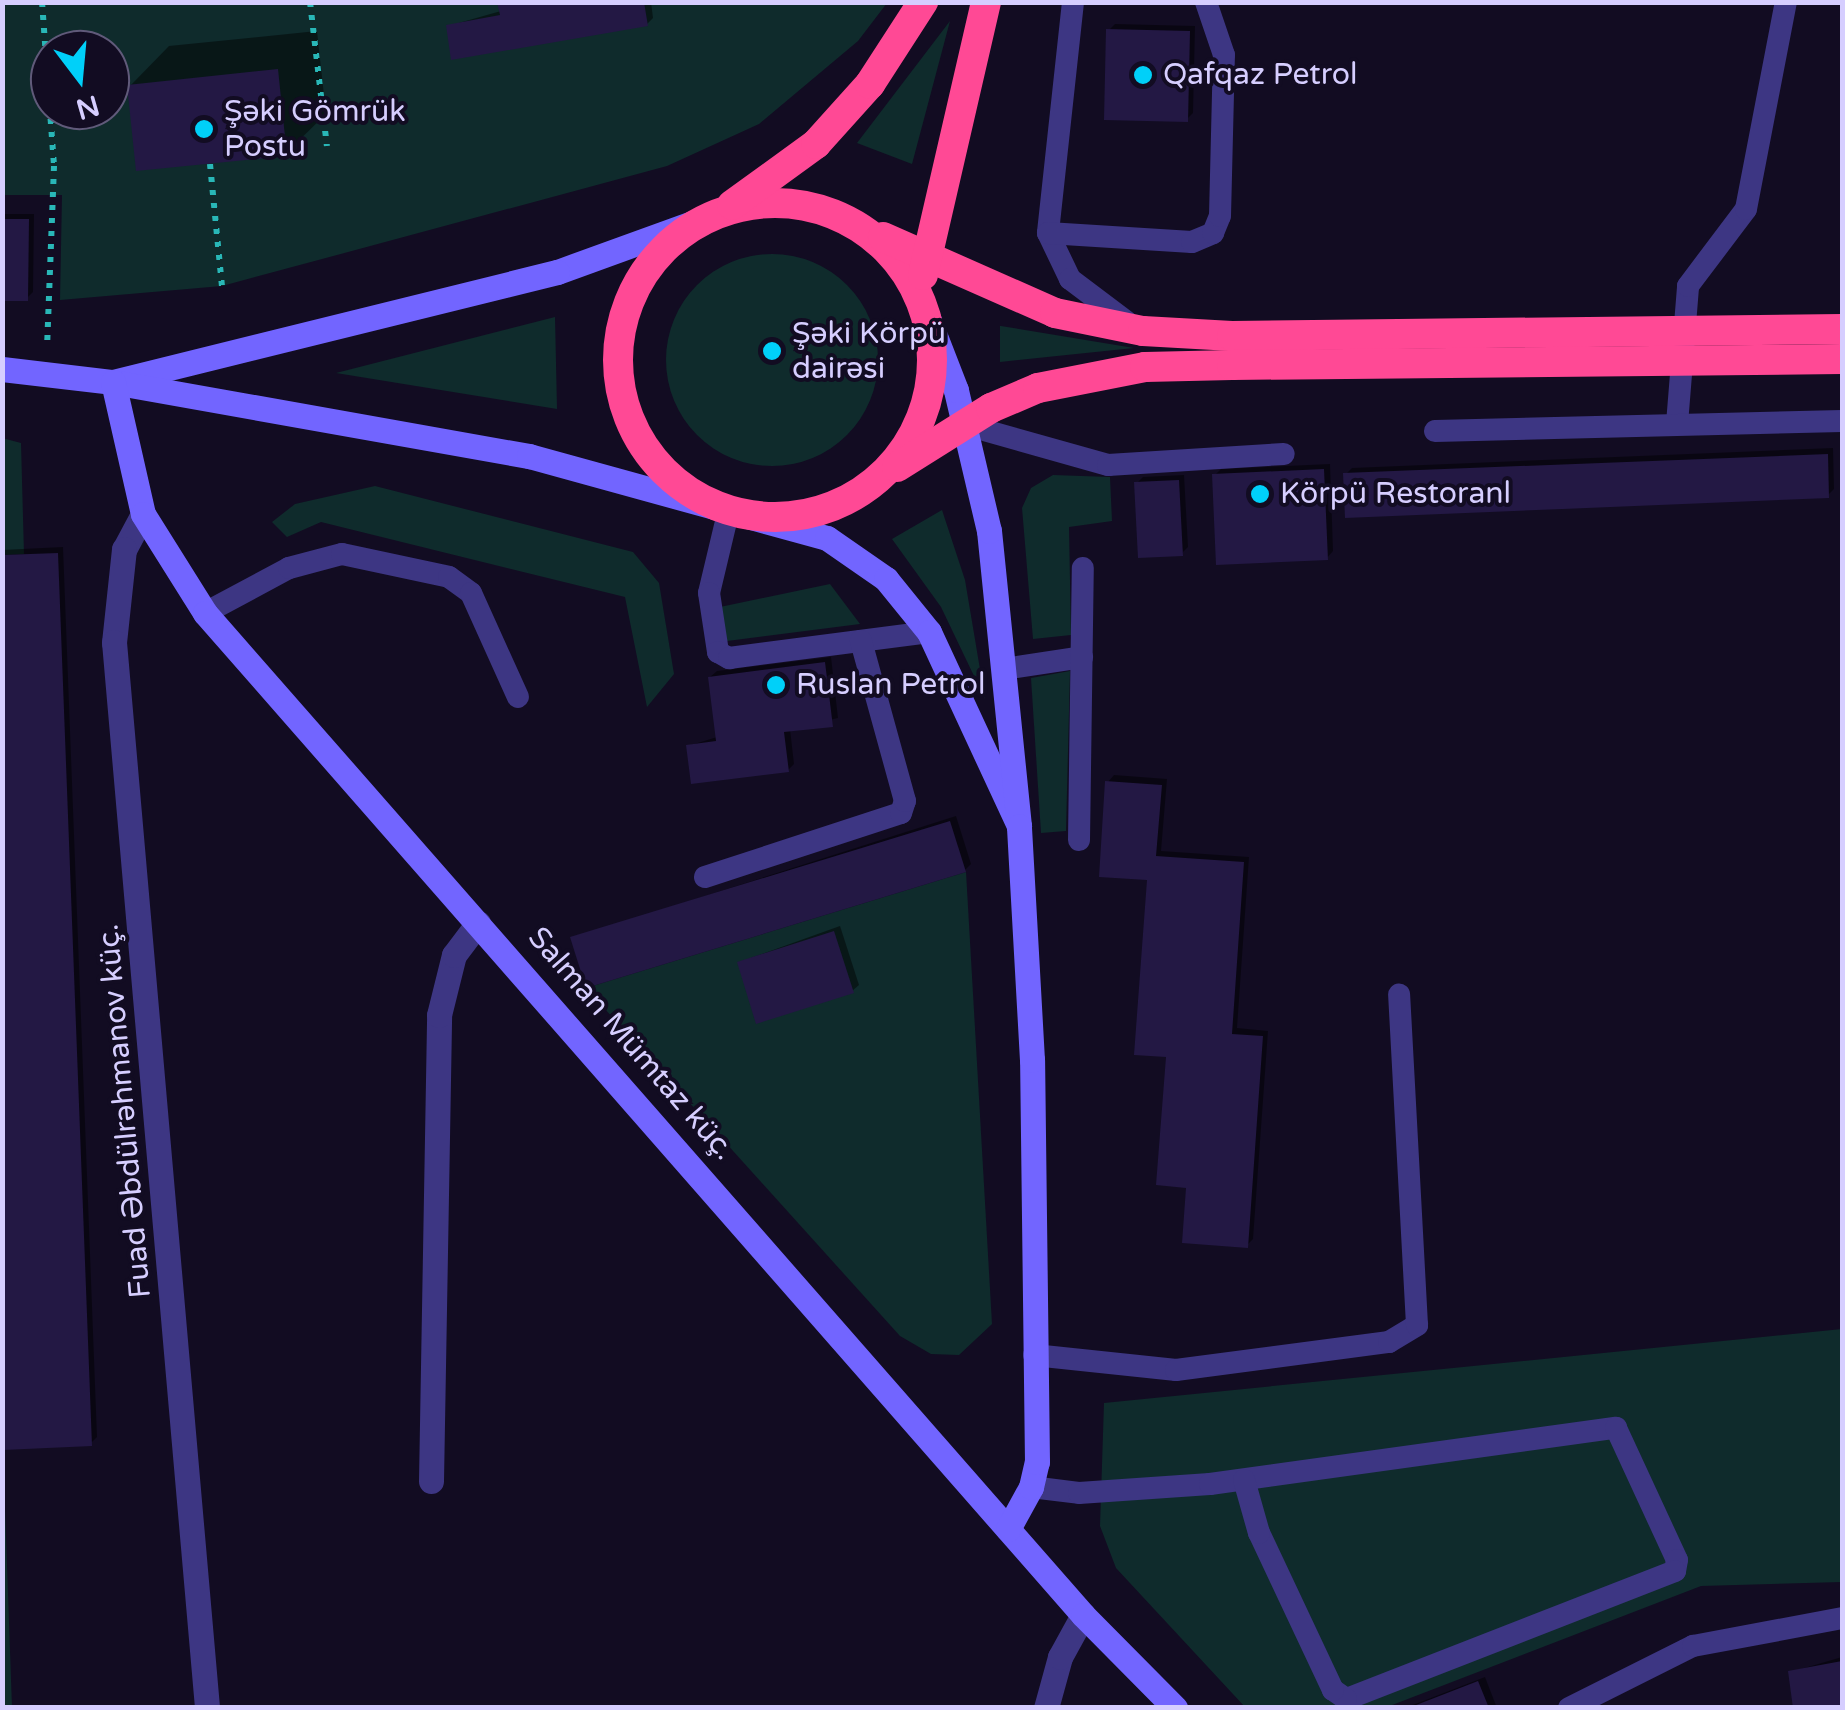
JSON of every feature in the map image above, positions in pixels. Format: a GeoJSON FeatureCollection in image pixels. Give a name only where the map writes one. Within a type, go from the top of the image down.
{"type":"FeatureCollection","features":[{"type":"Feature","properties":{"kind":"highway"},"geometry":{"type":"LineString","coordinates":[[924,2],[870,84],[816,144],[720,213],[678,236],[645,272],[624,316],[618,364],[627,412],[650,454],[685,488],[729,509],[807,513],[878,479],[966,425],[1038,388],[1087,374],[1232,351],[1842,329]]}},
{"type":"Feature","properties":{"kind":"highway"},"geometry":{"type":"LineString","coordinates":[[920,297],[986,2]]}},
{"type":"Feature","properties":{"kind":"highway"},"geometry":{"type":"LineString","coordinates":[[720,213],[767,203],[837,215],[1055,313],[1232,351],[1842,359]]}},
{"type":"Feature","properties":{"kind":"highway"},"geometry":{"type":"LineString","coordinates":[[837,215],[894,257],[920,297],[928,324],[931,381],[913,435],[878,479]]}},
{"type":"Feature","properties":{"kind":"street"},"geometry":{"type":"LineString","coordinates":[[113,382],[557,272],[720,213]]}},
{"type":"Feature","properties":{"kind":"street"},"geometry":{"type":"LineString","coordinates":[[920,297],[966,425],[989,532],[1019,826],[1031,1024],[1034,1355],[1031,1488],[1008,1528]]}},
{"type":"Feature","properties":{"kind":"street"},"geometry":{"type":"LineString","coordinates":[[2,369],[113,382],[529,456],[827,538],[860,557],[929,632],[1019,826]]}},
{"type":"Feature","properties":{"kind":"street","name":"Salman Mümtaz küç."},"geometry":{"type":"LineString","coordinates":[[113,382],[143,514],[205,613],[1083,1615],[1174,1708]]}},
{"type":"Feature","properties":{"kind":"street","name":"Fuad Əbdülrəhmanov küç."},"geometry":{"type":"LineString","coordinates":[[143,514],[124,549],[114,642],[207,1708]]}},
{"type":"Feature","properties":{"kind":"street"},"geometry":{"type":"LineString","coordinates":[[431,1481],[439,1015],[454,955],[478,923]]}},
{"type":"Feature","properties":{"kind":"street"},"geometry":{"type":"LineString","coordinates":[[1046,1708],[1060,1657],[1083,1615]]}},
{"type":"Feature","properties":{"kind":"lane"},"geometry":{"type":"LineString","coordinates":[[1073,2],[1048,233],[1070,279],[1143,331]]}},
{"type":"Feature","properties":{"kind":"lane"},"geometry":{"type":"LineString","coordinates":[[1048,233],[1192,242],[1213,233],[1220,216],[1224,55],[1206,2]]}},
{"type":"Feature","properties":{"kind":"lane"},"geometry":{"type":"LineString","coordinates":[[1677,424],[1688,286],[1746,209],[1786,2]]}},
{"type":"Feature","properties":{"kind":"lane"},"geometry":{"type":"LineString","coordinates":[[1435,431],[1842,421]]}},
{"type":"Feature","properties":{"kind":"lane"},"geometry":{"type":"LineString","coordinates":[[966,425],[1108,465],[1284,454]]}},
{"type":"Feature","properties":{"kind":"lane"},"geometry":{"type":"LineString","coordinates":[[729,509],[710,593],[718,652],[729,658],[929,632]]}},
{"type":"Feature","properties":{"kind":"lane"},"geometry":{"type":"LineString","coordinates":[[205,613],[289,568],[342,554],[449,576],[472,593],[518,697]]}},
{"type":"Feature","properties":{"kind":"lane"},"geometry":{"type":"LineString","coordinates":[[1079,840],[1083,568]]}},
{"type":"Feature","properties":{"kind":"lane"},"geometry":{"type":"LineString","coordinates":[[705,877],[901,814],[905,802],[861,641]]}},
{"type":"Feature","properties":{"kind":"lane"},"geometry":{"type":"LineString","coordinates":[[1004,669],[1082,657]]}},
{"type":"Feature","properties":{"kind":"lane"},"geometry":{"type":"LineString","coordinates":[[1034,1355],[1176,1370],[1388,1342],[1418,1324],[1399,994]]}},
{"type":"Feature","properties":{"kind":"lane"},"geometry":{"type":"LineString","coordinates":[[1031,1488],[1094,1492],[1244,1480],[1616,1428],[1677,1560],[1675,1571],[1346,1700],[1333,1690],[1258,1533],[1244,1480]]}},
{"type":"Feature","properties":{"kind":"lane"},"geometry":{"type":"LineString","coordinates":[[1569,1708],[1693,1646],[1842,1618]]}},
{"type":"Feature","properties":{"kind":"path"},"geometry":{"type":"LineString","coordinates":[[42,2],[54,166],[46,374]]}},
{"type":"Feature","properties":{"kind":"path"},"geometry":{"type":"LineString","coordinates":[[310,2],[327,146]]}},
{"type":"Feature","properties":{"kind":"path"},"geometry":{"type":"LineString","coordinates":[[210,164],[222,286]]}},
{"type":"Feature","properties":{"kind":"green space"},"geometry":{"type":"Polygon","coordinates":[[[3,3],[887,3],[858,41],[759,124],[667,166],[222,286],[60,300],[62,195],[3,195],[3,3]]]}},
{"type":"Feature","properties":{"kind":"green space"},"geometry":{"type":"Polygon","coordinates":[[[950,21],[912,164],[857,143],[950,21]]]}},
{"type":"Feature","properties":{"kind":"green space","name":"Şəki Körpü dairəsi"},"geometry":{"type":"Polygon","coordinates":[[[772,254],[813,262],[847,285],[870,319],[878,360],[870,401],[847,435],[813,458],[772,466],[731,458],[697,435],[674,401],[666,360],[674,319],[697,285],[731,262],[772,254]]]}},
{"type":"Feature","properties":{"kind":"green space"},"geometry":{"type":"Polygon","coordinates":[[[555,317],[557,409],[336,373],[555,317]]]}},
{"type":"Feature","properties":{"kind":"green space"},"geometry":{"type":"Polygon","coordinates":[[[1001,326],[1134,348],[1000,362],[1001,326]]]}},
{"type":"Feature","properties":{"kind":"green space"},"geometry":{"type":"Polygon","coordinates":[[[2,438],[21,443],[24,554],[3,555],[2,438]]]}},
{"type":"Feature","properties":{"kind":"green space"},"geometry":{"type":"Polygon","coordinates":[[[1053,475],[1110,477],[1112,521],[1069,527],[1071,635],[1033,639],[1022,508],[1031,488],[1053,475]]]}},
{"type":"Feature","properties":{"kind":"green space"},"geometry":{"type":"Polygon","coordinates":[[[375,486],[633,552],[659,583],[674,674],[647,707],[625,597],[321,522],[287,537],[272,522],[295,504],[375,486]]]}},
{"type":"Feature","properties":{"kind":"green space"},"geometry":{"type":"Polygon","coordinates":[[[942,510],[965,580],[985,699],[941,607],[892,539],[942,510]]]}},
{"type":"Feature","properties":{"kind":"green space"},"geometry":{"type":"Polygon","coordinates":[[[830,584],[860,624],[727,641],[720,607],[830,584]]]}},
{"type":"Feature","properties":{"kind":"green space"},"geometry":{"type":"Polygon","coordinates":[[[1070,671],[1066,831],[1041,833],[1031,678],[1070,671]]]}},
{"type":"Feature","properties":{"kind":"green space"},"geometry":{"type":"Polygon","coordinates":[[[966,872],[992,1324],[959,1355],[931,1354],[900,1336],[586,988],[966,872]]]}},
{"type":"Feature","properties":{"kind":"green space"},"geometry":{"type":"Polygon","coordinates":[[[1842,1329],[1842,1582],[1701,1586],[1387,1707],[1245,1707],[1116,1568],[1100,1526],[1104,1403],[1842,1329]]]}},
{"type":"Feature","properties":{"kind":"green space"},"geometry":{"type":"Polygon","coordinates":[[[2,1441],[3,1450],[12,1708],[2,1707],[2,1441]]]}},
{"type":"Feature","properties":{"kind":"building"},"geometry":{"type":"Polygon","coordinates":[[[497,2],[644,2],[648,26],[451,60],[446,25],[500,15],[497,2]]]}},
{"type":"Feature","properties":{"kind":"building"},"geometry":{"type":"Polygon","coordinates":[[[1106,29],[1190,31],[1188,122],[1104,120],[1106,29]]]}},
{"type":"Feature","properties":{"kind":"building"},"geometry":{"type":"Polygon","coordinates":[[[278,69],[287,156],[136,171],[130,85],[278,69]]]}},
{"type":"Feature","properties":{"kind":"building"},"geometry":{"type":"Polygon","coordinates":[[[2,219],[29,219],[28,301],[2,301],[2,219]]]}},
{"type":"Feature","properties":{"kind":"building"},"geometry":{"type":"Polygon","coordinates":[[[1828,454],[1829,498],[1345,518],[1343,473],[1828,454]]]}},
{"type":"Feature","properties":{"kind":"building"},"geometry":{"type":"Polygon","coordinates":[[[1324,469],[1328,560],[1216,565],[1212,474],[1324,469]]]}},
{"type":"Feature","properties":{"kind":"building"},"geometry":{"type":"Polygon","coordinates":[[[1179,480],[1183,556],[1138,558],[1134,482],[1179,480]]]}},
{"type":"Feature","properties":{"kind":"building"},"geometry":{"type":"Polygon","coordinates":[[[58,553],[92,1446],[3,1450],[2,555],[58,553]]]}},
{"type":"Feature","properties":{"kind":"building"},"geometry":{"type":"Polygon","coordinates":[[[825,662],[833,727],[784,732],[789,772],[691,784],[686,745],[716,741],[708,677],[825,662]]]}},
{"type":"Feature","properties":{"kind":"building"},"geometry":{"type":"Polygon","coordinates":[[[1105,781],[1162,785],[1156,856],[1244,862],[1232,1034],[1263,1036],[1248,1248],[1182,1243],[1186,1188],[1156,1185],[1166,1057],[1134,1055],[1147,880],[1099,877],[1105,781]]]}},
{"type":"Feature","properties":{"kind":"building"},"geometry":{"type":"Polygon","coordinates":[[[950,821],[966,872],[586,988],[570,937],[950,821]]]}},
{"type":"Feature","properties":{"kind":"building"},"geometry":{"type":"Polygon","coordinates":[[[834,931],[854,993],[756,1024],[737,962],[834,931]]]}},
{"type":"Feature","properties":{"kind":"building"},"geometry":{"type":"Polygon","coordinates":[[[1842,1661],[1842,1708],[1793,1708],[1788,1671],[1842,1661]]]}},
{"type":"Feature","properties":{"kind":"building"},"geometry":{"type":"Polygon","coordinates":[[[1478,1681],[1489,1708],[1411,1708],[1411,1707],[1478,1681]]]}},
{"type":"Feature","properties":{"kind":"place","name":"Qafqaz Petrol"},"geometry":{"type":"Point","coordinates":[1143,75]}},
{"type":"Feature","properties":{"kind":"place","name":"Şəki Gömrük Postu"},"geometry":{"type":"Point","coordinates":[204,129]}},
{"type":"Feature","properties":{"kind":"place","name":"Şəki Körpü dairəsi"},"geometry":{"type":"Point","coordinates":[772,351]}},
{"type":"Feature","properties":{"kind":"place","name":"Körpü Restoranl"},"geometry":{"type":"Point","coordinates":[1260,494]}},
{"type":"Feature","properties":{"kind":"place","name":"Ruslan Petrol"},"geometry":{"type":"Point","coordinates":[776,685]}}]}
